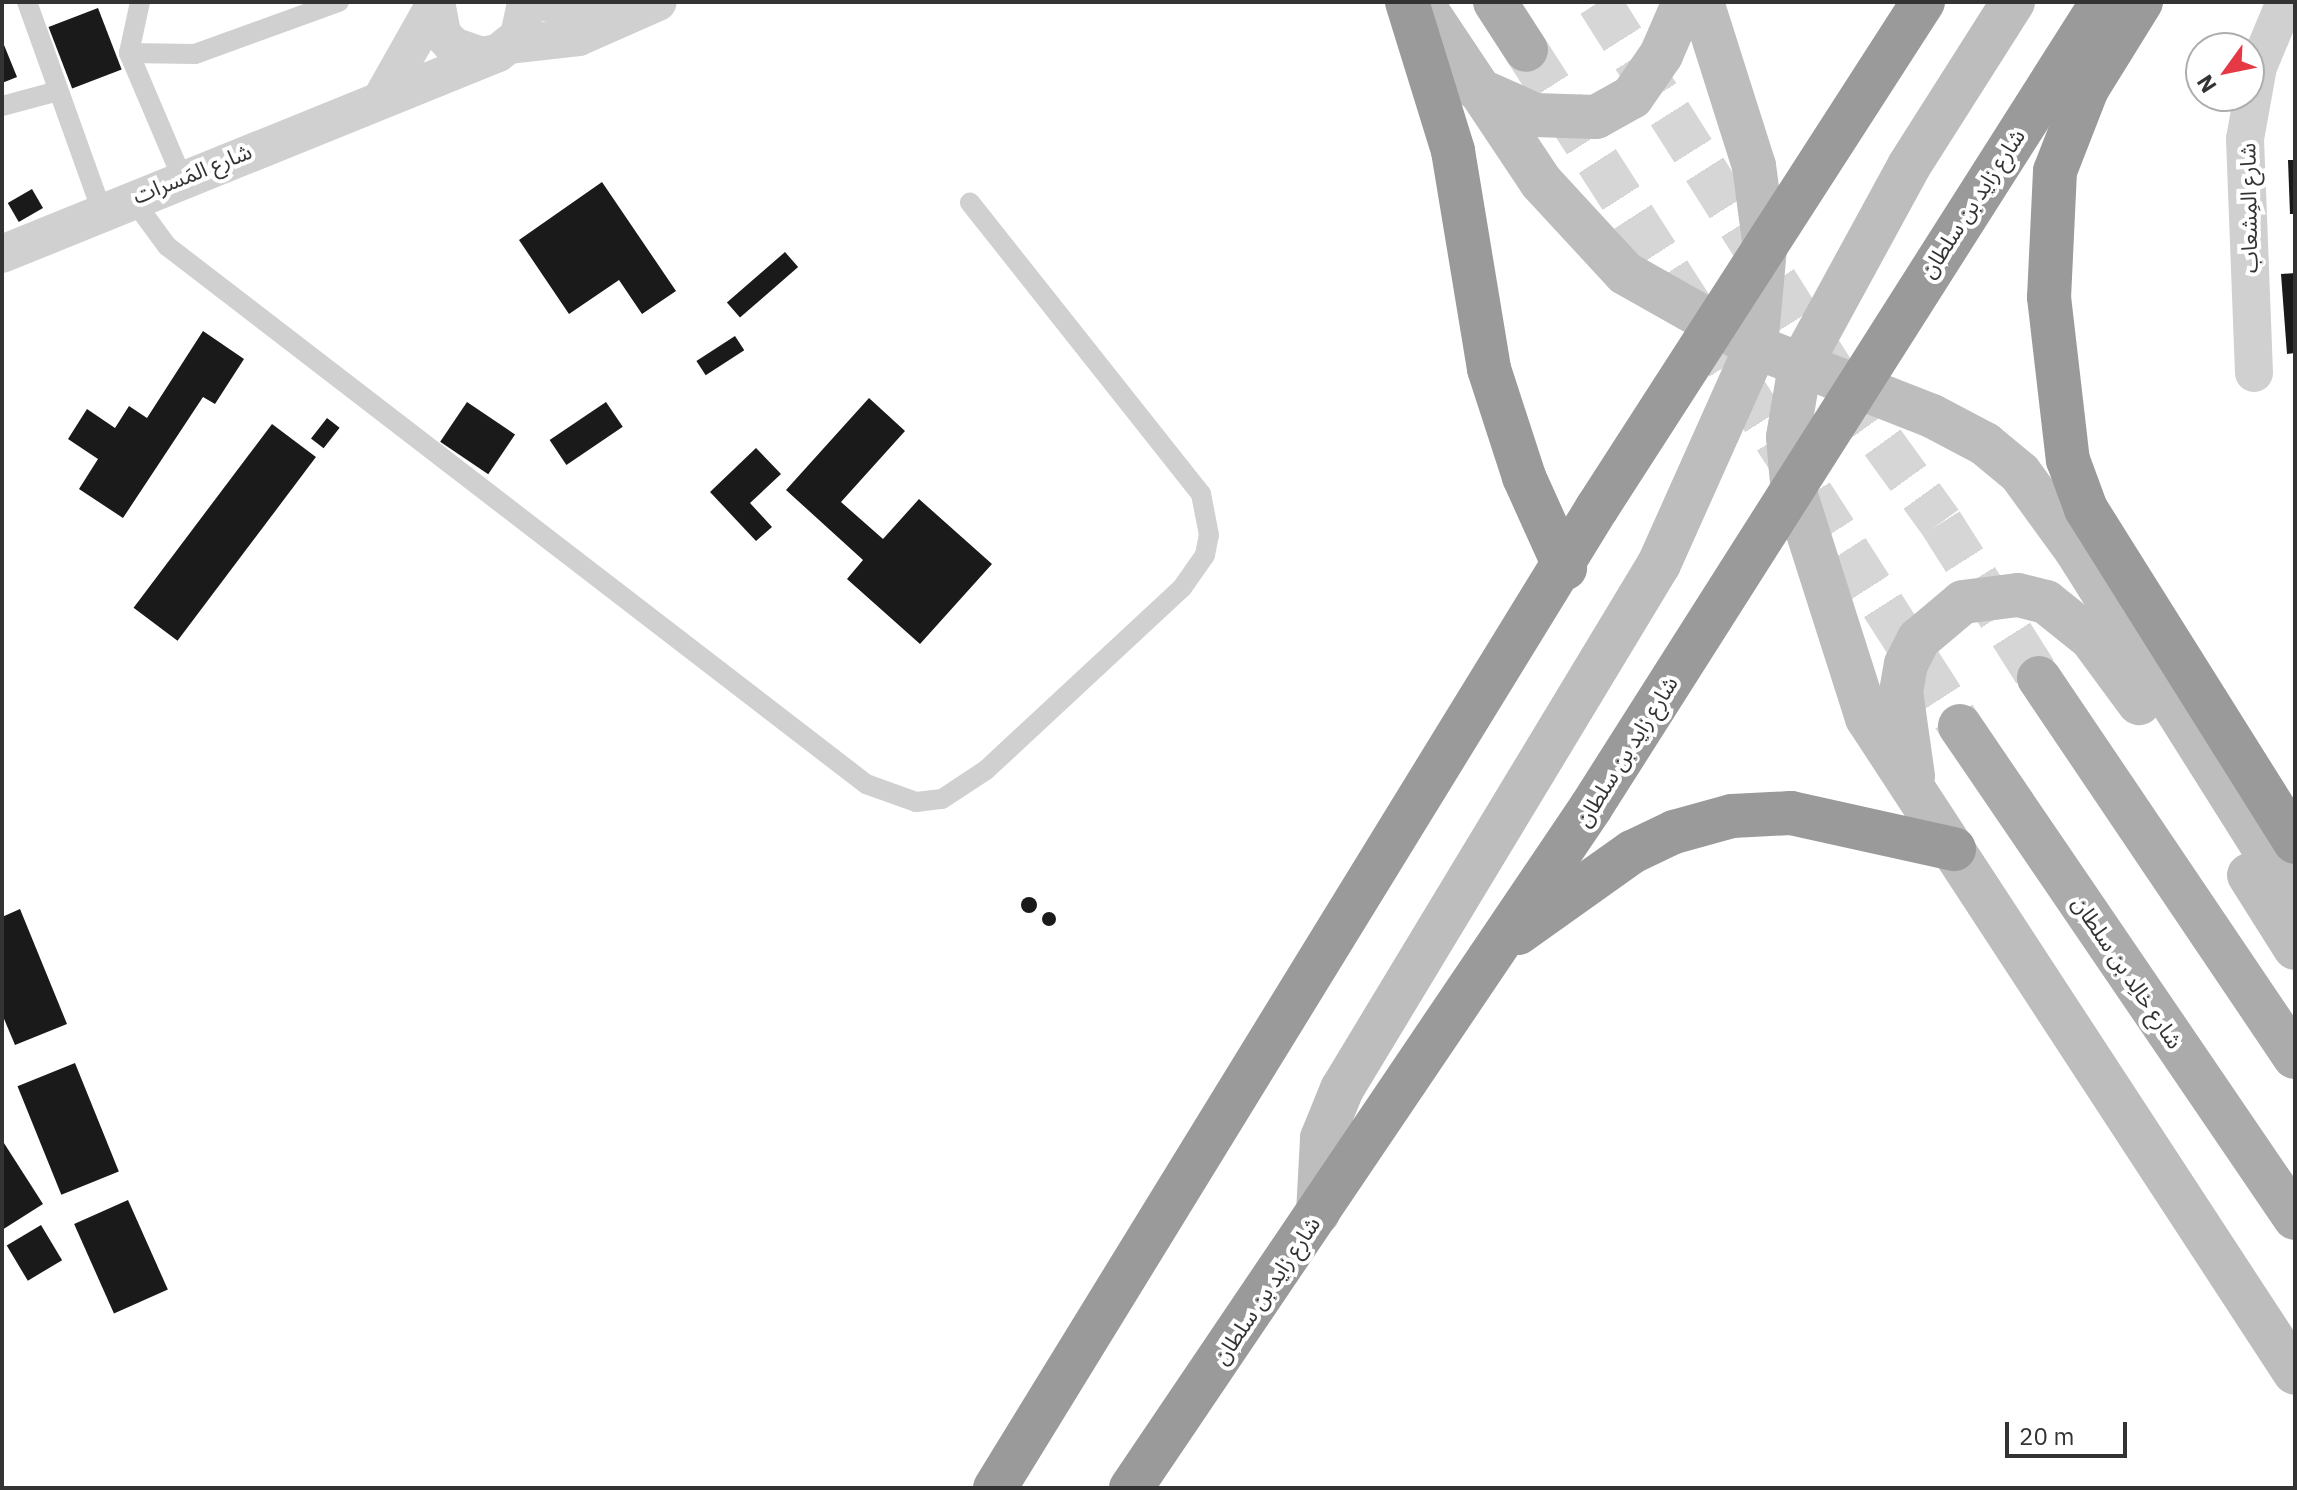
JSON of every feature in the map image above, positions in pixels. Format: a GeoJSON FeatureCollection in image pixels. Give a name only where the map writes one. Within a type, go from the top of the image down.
{"type":"FeatureCollection","features":[{"type":"Feature","properties":{"kind":"highway"},"geometry":{"type":"LineString","coordinates":[[1407,2],[1453,151],[1489,369],[1524,477],[1565,568]]}},
{"type":"Feature","properties":{"kind":"highway"},"geometry":{"type":"LineString","coordinates":[[995,1488],[1713,325],[1923,2]]}},
{"type":"Feature","properties":{"kind":"highway","name":"شارع زايد بن سلطان"},"geometry":{"type":"LineString","coordinates":[[1138,1478],[1591,807],[1854,385],[2102,2]]}},
{"type":"Feature","properties":{"kind":"highway"},"geometry":{"type":"LineString","coordinates":[[2141,2],[2087,89],[2055,171],[2049,297],[2068,460],[2086,509],[2295,842]]}},
{"type":"Feature","properties":{"kind":"highway"},"geometry":{"type":"LineString","coordinates":[[1494,951],[1632,852],[1674,832],[1732,816],[1791,813],[1954,849]]}},
{"type":"Feature","properties":{"kind":"main road"},"geometry":{"type":"LineString","coordinates":[[1421,2],[1475,88],[1580,231],[1625,273],[1756,347],[1854,385],[1985,444],[2020,473],[2053,514],[2295,898]]}},
{"type":"Feature","properties":{"kind":"main road"},"geometry":{"type":"LineString","coordinates":[[1495,2],[1526,50]]}},
{"type":"Feature","properties":{"kind":"main road"},"geometry":{"type":"LineString","coordinates":[[1475,88],[1535,115],[1596,117],[1632,97],[1661,55],[1684,2]]}},
{"type":"Feature","properties":{"kind":"main road"},"geometry":{"type":"LineString","coordinates":[[1318,1213],[1322,1138],[1342,1089],[1659,564],[1756,347],[1765,249],[1754,166],[1702,2]]}},
{"type":"Feature","properties":{"kind":"main road"},"geometry":{"type":"LineString","coordinates":[[2013,2],[1909,166],[1800,366],[1788,437],[1792,483],[1850,679],[1867,718],[2295,1373]]}},
{"type":"Feature","properties":{"kind":"main road"},"geometry":{"type":"LineString","coordinates":[[1915,791],[1901,692],[1919,639],[1963,602],[2018,595],[2046,602],[2071,616],[2119,672],[2295,948]]}},
{"type":"Feature","properties":{"kind":"main road"},"geometry":{"type":"LineString","coordinates":[[2039,678],[2295,1057]]}},
{"type":"Feature","properties":{"kind":"main road","name":"شارع خالِد بن سلطان"},"geometry":{"type":"LineString","coordinates":[[1960,726],[2295,1218]]}},
{"type":"Feature","properties":{"kind":"street"},"geometry":{"type":"LineString","coordinates":[[435,3],[442,34],[453,46],[482,56],[504,49],[525,24],[526,2]]}},
{"type":"Feature","properties":{"kind":"street","name":"شارع المَسرات"},"geometry":{"type":"LineString","coordinates":[[541,2],[646,7]]}},
{"type":"Feature","properties":{"kind":"street","name":"شارع المِشعاب"},"geometry":{"type":"LineString","coordinates":[[2254,373],[2245,139],[2258,67],[2285,2]]}},
{"type":"Feature","properties":{"kind":"street"},"geometry":{"type":"LineString","coordinates":[[383,96],[435,3]]}},
{"type":"Feature","properties":{"kind":"street","name":"شارع المَسرات"},"geometry":{"type":"LineString","coordinates":[[2,254],[116,204],[504,49],[579,37],[646,7]]}},
{"type":"Feature","properties":{"kind":"lane"},"geometry":{"type":"LineString","coordinates":[[27,2],[58,91],[116,204],[866,784],[916,802],[942,799],[986,770],[1182,588],[1205,555],[1209,535],[1201,494],[970,203]]}},
{"type":"Feature","properties":{"kind":"lane"},"geometry":{"type":"LineString","coordinates":[[140,2],[129,53],[182,178]]}},
{"type":"Feature","properties":{"kind":"lane"},"geometry":{"type":"LineString","coordinates":[[129,53],[195,54],[339,2]]}},
{"type":"Feature","properties":{"kind":"lane"},"geometry":{"type":"LineString","coordinates":[[2,106],[58,91]]}},
{"type":"Feature","properties":{"kind":"building"},"geometry":{"type":"Polygon","coordinates":[[[98,8],[122,70],[72,89],[49,27],[98,8]]]}},
{"type":"Feature","properties":{"kind":"building"},"geometry":{"type":"Polygon","coordinates":[[[2,40],[17,77],[2,83],[2,40]]]}},
{"type":"Feature","properties":{"kind":"building"},"geometry":{"type":"Polygon","coordinates":[[[2288,160],[2295,160],[2295,214],[2290,214],[2288,160]]]}},
{"type":"Feature","properties":{"kind":"building"},"geometry":{"type":"Polygon","coordinates":[[[602,182],[676,291],[642,314],[619,280],[569,314],[519,240],[602,182]]]}},
{"type":"Feature","properties":{"kind":"building"},"geometry":{"type":"Polygon","coordinates":[[[32,189],[43,208],[19,222],[8,203],[32,189]]]}},
{"type":"Feature","properties":{"kind":"building"},"geometry":{"type":"Polygon","coordinates":[[[785,252],[798,267],[740,318],[727,303],[785,252]]]}},
{"type":"Feature","properties":{"kind":"building"},"geometry":{"type":"Polygon","coordinates":[[[2295,273],[2295,353],[2287,354],[2281,274],[2295,273]]]}},
{"type":"Feature","properties":{"kind":"building"},"geometry":{"type":"Polygon","coordinates":[[[203,331],[244,359],[215,404],[203,397],[123,518],[79,489],[98,459],[68,439],[87,409],[115,428],[129,406],[147,418],[203,331]]]}},
{"type":"Feature","properties":{"kind":"building"},"geometry":{"type":"Polygon","coordinates":[[[735,336],[744,350],[706,375],[696,361],[735,336]]]}},
{"type":"Feature","properties":{"kind":"building"},"geometry":{"type":"Polygon","coordinates":[[[869,398],[905,431],[841,502],[883,539],[919,499],[992,564],[920,644],[847,579],[863,560],[786,490],[869,398]]]}},
{"type":"Feature","properties":{"kind":"building"},"geometry":{"type":"Polygon","coordinates":[[[467,402],[515,434],[488,474],[440,442],[467,402]]]}},
{"type":"Feature","properties":{"kind":"building"},"geometry":{"type":"Polygon","coordinates":[[[606,402],[623,427],[566,465],[550,440],[606,402]]]}},
{"type":"Feature","properties":{"kind":"building"},"geometry":{"type":"Polygon","coordinates":[[[327,418],[340,428],[324,448],[311,438],[327,418]]]}},
{"type":"Feature","properties":{"kind":"building"},"geometry":{"type":"Polygon","coordinates":[[[272,424],[316,457],[178,641],[134,608],[272,424]]]}},
{"type":"Feature","properties":{"kind":"building"},"geometry":{"type":"Polygon","coordinates":[[[756,448],[781,474],[750,503],[772,527],[756,541],[710,492],[756,448]]]}},
{"type":"Feature","properties":{"kind":"building"},"geometry":{"type":"Polygon","coordinates":[[[1029,897],[1037,905],[1029,913],[1021,905],[1029,897]]]}},
{"type":"Feature","properties":{"kind":"building"},"geometry":{"type":"Polygon","coordinates":[[[20,909],[67,1024],[15,1045],[2,1014],[2,917],[20,909]]]}},
{"type":"Feature","properties":{"kind":"building"},"geometry":{"type":"Polygon","coordinates":[[[1049,912],[1056,919],[1049,926],[1042,919],[1049,912]]]}},
{"type":"Feature","properties":{"kind":"building"},"geometry":{"type":"Polygon","coordinates":[[[75,1063],[119,1171],[61,1195],[18,1086],[75,1063]]]}},
{"type":"Feature","properties":{"kind":"building"},"geometry":{"type":"Polygon","coordinates":[[[2,1140],[43,1204],[2,1230],[2,1140]]]}},
{"type":"Feature","properties":{"kind":"building"},"geometry":{"type":"Polygon","coordinates":[[[128,1200],[168,1290],[114,1314],[74,1224],[128,1200]]]}},
{"type":"Feature","properties":{"kind":"building"},"geometry":{"type":"Polygon","coordinates":[[[41,1225],[62,1260],[28,1281],[7,1246],[41,1225]]]}},
{"type":"Feature","properties":{"kind":"tunnel"},"geometry":{"type":"LineString","coordinates":[[1599,2],[1844,389],[1941,523],[2039,678]]}},
{"type":"Feature","properties":{"kind":"tunnel"},"geometry":{"type":"LineString","coordinates":[[1526,50],[1960,726]]}}]}
